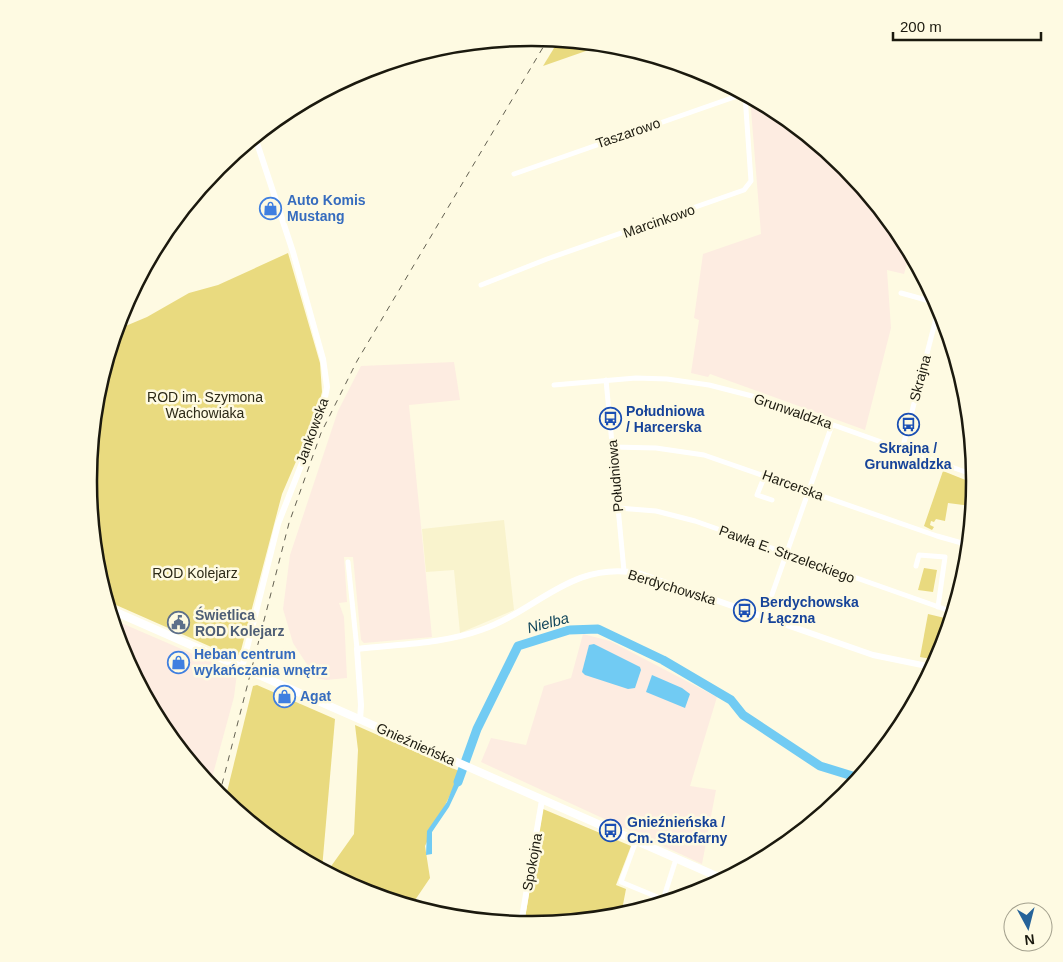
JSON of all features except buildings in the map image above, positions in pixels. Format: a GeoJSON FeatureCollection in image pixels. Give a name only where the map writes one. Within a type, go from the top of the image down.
{"type":"FeatureCollection","features":[{"type":"Feature","properties":{"kind":"main road","name":"Gnieźnieńska"},"geometry":{"type":"LineString","coordinates":[[118,613],[636,841],[676,861],[714,876]]}},
{"type":"Feature","properties":{"kind":"street","name":"Taszarowo"},"geometry":{"type":"LineString","coordinates":[[514,174],[735,97]]}},
{"type":"Feature","properties":{"kind":"street","name":"Marcinkowo"},"geometry":{"type":"LineString","coordinates":[[481,285],[547,259],[744,190],[751,181],[745,102]]}},
{"type":"Feature","properties":{"kind":"street","name":"Jankowska"},"geometry":{"type":"LineString","coordinates":[[242,668],[278,524],[322,412],[327,387],[320,346],[293,252],[257,144]]}},
{"type":"Feature","properties":{"kind":"street"},"geometry":{"type":"LineString","coordinates":[[901,294],[926,300]]}},
{"type":"Feature","properties":{"kind":"street","name":"Skrajna"},"geometry":{"type":"LineString","coordinates":[[902,450],[935,321]]}},
{"type":"Feature","properties":{"kind":"street","name":"Grunwaldzka"},"geometry":{"type":"LineString","coordinates":[[554,385],[606,380],[667,379],[709,385],[752,396],[966,472]]}},
{"type":"Feature","properties":{"kind":"street","name":"Południowa"},"geometry":{"type":"LineString","coordinates":[[606,380],[624,571]]}},
{"type":"Feature","properties":{"kind":"street"},"geometry":{"type":"LineString","coordinates":[[764,617],[832,425]]}},
{"type":"Feature","properties":{"kind":"street","name":"Harcerska"},"geometry":{"type":"LineString","coordinates":[[612,447],[676,450],[704,455],[962,543]]}},
{"type":"Feature","properties":{"kind":"street"},"geometry":{"type":"LineString","coordinates":[[764,475],[758,495],[772,500]]}},
{"type":"Feature","properties":{"kind":"street","name":"Pawła E. Strzeleckiego"},"geometry":{"type":"LineString","coordinates":[[618,508],[656,511],[683,517],[946,610]]}},
{"type":"Feature","properties":{"kind":"street"},"geometry":{"type":"LineString","coordinates":[[916,566],[919,555],[945,557],[938,607]]}},
{"type":"Feature","properties":{"kind":"street"},"geometry":{"type":"LineString","coordinates":[[348,562],[357,649],[361,705],[360,720]]}},
{"type":"Feature","properties":{"kind":"street","name":"Berdychowska"},"geometry":{"type":"LineString","coordinates":[[357,649],[436,641],[464,636],[504,621],[576,578],[600,572],[624,571],[652,578],[873,655],[924,665]]}},
{"type":"Feature","properties":{"kind":"street","name":"Spokojna"},"geometry":{"type":"LineString","coordinates":[[522,916],[542,800]]}},
{"type":"Feature","properties":{"kind":"street"},"geometry":{"type":"LineString","coordinates":[[636,841],[621,882],[656,897]]}},
{"type":"Feature","properties":{"kind":"street"},"geometry":{"type":"LineString","coordinates":[[666,894],[676,861]]}},
{"type":"Feature","properties":{"kind":"shaded area"},"geometry":{"type":"Polygon","coordinates":[[[751,105],[796,136],[839,174],[876,216],[907,263],[904,274],[887,270],[891,328],[865,430],[710,374],[708,377],[691,373],[699,320],[694,318],[703,254],[761,234],[751,105]]]}},
{"type":"Feature","properties":{"kind":"shaded area"},"geometry":{"type":"Polygon","coordinates":[[[454,362],[460,400],[409,405],[432,637],[364,643],[361,640],[353,557],[344,557],[347,602],[339,603],[344,617],[347,678],[326,680],[316,678],[293,643],[283,609],[290,555],[338,411],[361,366],[454,362]]]}},
{"type":"Feature","properties":{"kind":"shaded area"},"geometry":{"type":"Polygon","coordinates":[[[504,520],[514,610],[460,633],[454,570],[426,572],[422,529],[504,520]]]}},
{"type":"Feature","properties":{"kind":"shaded area"},"geometry":{"type":"Polygon","coordinates":[[[121,623],[237,673],[234,697],[212,776],[170,723],[155,698],[130,647],[121,623]]]}},
{"type":"Feature","properties":{"kind":"shaded area"},"geometry":{"type":"Polygon","coordinates":[[[583,634],[610,641],[717,697],[690,786],[716,790],[702,864],[481,762],[491,738],[526,745],[544,686],[571,678],[583,634]]]}},
{"type":"Feature","properties":{"kind":"green space"},"geometry":{"type":"Polygon","coordinates":[[[555,47],[588,50],[543,66],[555,47]]]}},
{"type":"Feature","properties":{"kind":"green space","name":"ROD im. Szymona Wachowiaka"},"geometry":{"type":"Polygon","coordinates":[[[288,253],[320,363],[322,392],[316,415],[282,494],[240,654],[234,657],[115,605],[105,566],[100,538],[98,509],[97,481],[100,424],[112,368],[126,326],[147,317],[189,293],[218,285],[288,253]]]}},
{"type":"Feature","properties":{"kind":"green space"},"geometry":{"type":"Polygon","coordinates":[[[943,471],[966,480],[965,505],[948,503],[945,521],[936,519],[934,522],[931,521],[930,525],[934,527],[932,530],[924,526],[943,471]]]}},
{"type":"Feature","properties":{"kind":"green space"},"geometry":{"type":"Polygon","coordinates":[[[924,568],[937,570],[933,592],[918,590],[924,568]]]}},
{"type":"Feature","properties":{"kind":"green space"},"geometry":{"type":"Polygon","coordinates":[[[928,614],[944,618],[928,658],[920,657],[928,614]]]}},
{"type":"Feature","properties":{"kind":"green space"},"geometry":{"type":"Polygon","coordinates":[[[257,685],[335,719],[323,862],[267,826],[227,791],[253,686],[257,685]]]}},
{"type":"Feature","properties":{"kind":"green space"},"geometry":{"type":"Polygon","coordinates":[[[355,725],[459,771],[452,791],[425,846],[430,878],[415,900],[365,883],[331,867],[354,834],[358,750],[355,725]]]}},
{"type":"Feature","properties":{"kind":"green space"},"geometry":{"type":"Polygon","coordinates":[[[543,809],[631,846],[616,885],[626,889],[623,906],[560,915],[525,916],[543,809]]]}},
{"type":"Feature","properties":{"kind":"water"},"geometry":{"type":"Polygon","coordinates":[[[594,644],[640,667],[641,670],[635,688],[628,689],[585,675],[582,672],[589,645],[594,644]]]}},
{"type":"Feature","properties":{"kind":"water"},"geometry":{"type":"Polygon","coordinates":[[[652,675],[682,688],[690,694],[685,708],[646,692],[652,675]]]}},
{"type":"Feature","properties":{"kind":"water"},"geometry":{"type":"Polygon","coordinates":[[[459,771],[465,773],[449,807],[432,832],[432,854],[426,855],[427,831],[447,802],[459,771]]]}},
{"type":"Feature","properties":{"kind":"waterway","name":"Nielba"},"geometry":{"type":"LineString","coordinates":[[458,782],[477,729],[518,646],[569,630],[598,629],[663,660],[731,700],[743,715],[820,766],[851,776]]}},
{"type":"Feature","properties":{"kind":"railway"},"geometry":{"type":"LineString","coordinates":[[222,786],[289,523],[321,433],[357,361],[544,46]]}},
{"type":"Feature","properties":{"kind":"place","name":"Auto Komis Mustang"},"geometry":{"type":"Point","coordinates":[271,208]}},
{"type":"Feature","properties":{"kind":"place","name":"Południowa / Harcerska"},"geometry":{"type":"Point","coordinates":[610,419]}},
{"type":"Feature","properties":{"kind":"place","name":"Skrajna / Grunwaldzka"},"geometry":{"type":"Point","coordinates":[908,425]}},
{"type":"Feature","properties":{"kind":"place","name":"Berdychowska / Łączna"},"geometry":{"type":"Point","coordinates":[744,610]}},
{"type":"Feature","properties":{"kind":"place","name":"Świetlica ROD Kolejarz"},"geometry":{"type":"Point","coordinates":[179,623]}},
{"type":"Feature","properties":{"kind":"place","name":"Heban centrum wykańczania wnętrz"},"geometry":{"type":"Point","coordinates":[178,662]}},
{"type":"Feature","properties":{"kind":"place","name":"Agat"},"geometry":{"type":"Point","coordinates":[284,696]}},
{"type":"Feature","properties":{"kind":"place","name":"Gnieźnieńska / Cm. Starofarny"},"geometry":{"type":"Point","coordinates":[611,830]}},
{"type":"Feature","properties":{"kind":"park label","name":"ROD Kolejarz"},"geometry":{"type":"Point","coordinates":[195,573]}}]}
